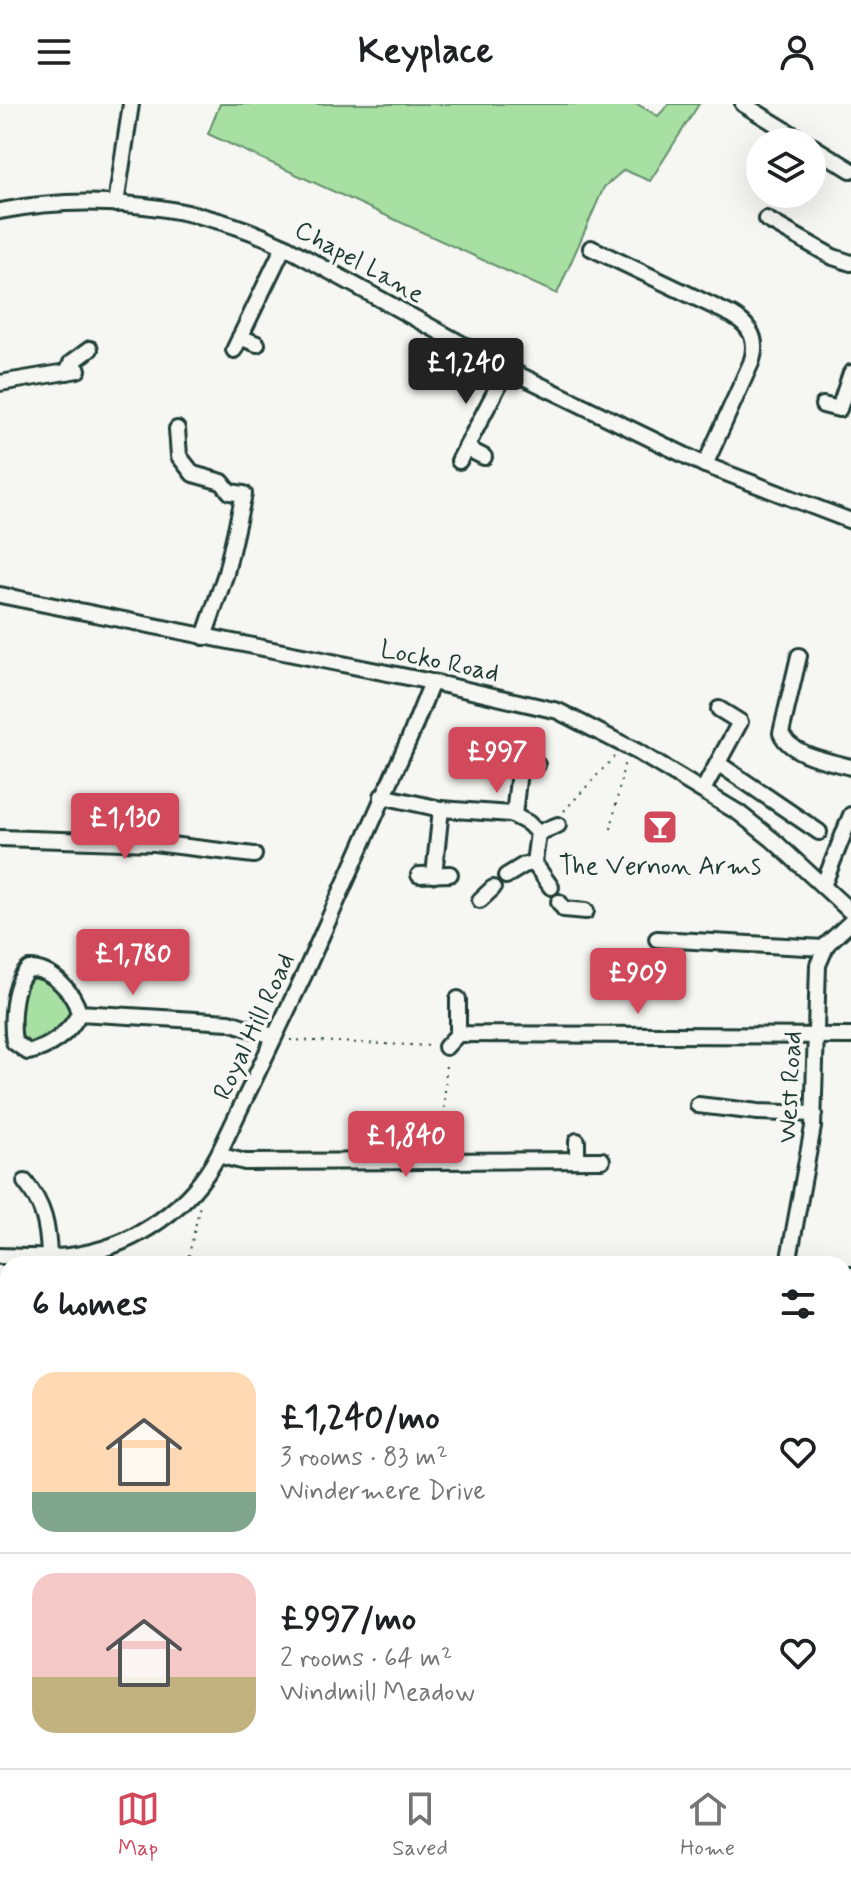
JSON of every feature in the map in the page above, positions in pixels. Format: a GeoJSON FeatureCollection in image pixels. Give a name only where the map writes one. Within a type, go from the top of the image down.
{"type":"FeatureCollection","features":[{"type":"Feature","properties":{"kind":"street"},"geometry":{"type":"LineString","coordinates":[[116,204],[131,104]]}},
{"type":"Feature","properties":{"kind":"street"},"geometry":{"type":"LineString","coordinates":[[743,104],[782,128]]}},
{"type":"Feature","properties":{"kind":"street"},"geometry":{"type":"LineString","coordinates":[[826,155],[851,170]]}},
{"type":"Feature","properties":{"kind":"street","name":"Chapel Lane"},"geometry":{"type":"LineString","coordinates":[[0,211],[67,202],[116,204],[154,207],[236,227],[284,246],[507,369],[705,465],[851,521]]}},
{"type":"Feature","properties":{"kind":"street"},"geometry":{"type":"LineString","coordinates":[[773,228],[851,263]]}},
{"type":"Feature","properties":{"kind":"street"},"geometry":{"type":"LineString","coordinates":[[257,344],[237,343],[284,246]]}},
{"type":"Feature","properties":{"kind":"street"},"geometry":{"type":"LineString","coordinates":[[591,248],[732,315],[751,332],[755,346],[751,363],[705,465]]}},
{"type":"Feature","properties":{"kind":"street"},"geometry":{"type":"LineString","coordinates":[[0,383],[73,371],[71,363],[90,349]]}},
{"type":"Feature","properties":{"kind":"street"},"geometry":{"type":"LineString","coordinates":[[484,457],[462,455],[507,369]]}},
{"type":"Feature","properties":{"kind":"street"},"geometry":{"type":"LineString","coordinates":[[823,405],[839,409],[851,373]]}},
{"type":"Feature","properties":{"kind":"street"},"geometry":{"type":"LineString","coordinates":[[177,429],[179,456],[190,471],[197,477],[222,482],[230,492],[244,494],[226,573],[204,637]]}},
{"type":"Feature","properties":{"kind":"street","name":"Locko Road"},"geometry":{"type":"LineString","coordinates":[[0,595],[550,708],[627,746],[756,825],[851,912]]}},
{"type":"Feature","properties":{"kind":"street"},"geometry":{"type":"LineString","coordinates":[[799,656],[781,733],[790,745],[851,767]]}},
{"type":"Feature","properties":{"kind":"street","name":"Royal Hill Road"},"geometry":{"type":"LineString","coordinates":[[0,1256],[92,1252],[149,1227],[190,1195],[218,1155],[304,975],[432,682]]}},
{"type":"Feature","properties":{"kind":"street"},"geometry":{"type":"LineString","coordinates":[[703,790],[740,722],[719,709]]}},
{"type":"Feature","properties":{"kind":"street"},"geometry":{"type":"LineString","coordinates":[[490,758],[537,765]]}},
{"type":"Feature","properties":{"kind":"street"},"geometry":{"type":"LineString","coordinates":[[514,815],[520,762]]}},
{"type":"Feature","properties":{"kind":"street"},"geometry":{"type":"LineString","coordinates":[[719,764],[819,832]]}},
{"type":"Feature","properties":{"kind":"street"},"geometry":{"type":"LineString","coordinates":[[382,796],[441,809],[514,815],[533,826],[538,833],[534,863],[551,887]]}},
{"type":"Feature","properties":{"kind":"street"},"geometry":{"type":"LineString","coordinates":[[441,809],[427,875],[450,874]]}},
{"type":"Feature","properties":{"kind":"street"},"geometry":{"type":"LineString","coordinates":[[823,886],[851,815]]}},
{"type":"Feature","properties":{"kind":"street"},"geometry":{"type":"LineString","coordinates":[[538,833],[560,819]]}},
{"type":"Feature","properties":{"kind":"street"},"geometry":{"type":"LineString","coordinates":[[0,838],[164,844],[254,855]]}},
{"type":"Feature","properties":{"kind":"street"},"geometry":{"type":"LineString","coordinates":[[506,876],[534,863]]}},
{"type":"Feature","properties":{"kind":"street"},"geometry":{"type":"LineString","coordinates":[[480,900],[493,888]]}},
{"type":"Feature","properties":{"kind":"street"},"geometry":{"type":"LineString","coordinates":[[559,902],[564,909],[586,911]]}},
{"type":"Feature","properties":{"kind":"street"},"geometry":{"type":"LineString","coordinates":[[657,939],[825,948],[851,922]]}},
{"type":"Feature","properties":{"kind":"street","name":"West Road"},"geometry":{"type":"LineString","coordinates":[[789,1256],[810,1155],[818,965],[825,948]]}},
{"type":"Feature","properties":{"kind":"street"},"geometry":{"type":"LineString","coordinates":[[29,969],[38,969],[53,976],[74,1000],[79,1013],[62,1035],[40,1049],[28,1052],[14,1042],[18,984],[29,969]]}},
{"type":"Feature","properties":{"kind":"street"},"geometry":{"type":"LineString","coordinates":[[446,1047],[458,1034],[458,999]]}},
{"type":"Feature","properties":{"kind":"street"},"geometry":{"type":"LineString","coordinates":[[79,1013],[229,1022],[273,1036]]}},
{"type":"Feature","properties":{"kind":"street"},"geometry":{"type":"LineString","coordinates":[[458,1034],[851,1036]]}},
{"type":"Feature","properties":{"kind":"street"},"geometry":{"type":"LineString","coordinates":[[698,1105],[814,1114]]}},
{"type":"Feature","properties":{"kind":"street"},"geometry":{"type":"LineString","coordinates":[[577,1141],[577,1160]]}},
{"type":"Feature","properties":{"kind":"street"},"geometry":{"type":"LineString","coordinates":[[218,1155],[245,1162],[602,1160]]}},
{"type":"Feature","properties":{"kind":"street"},"geometry":{"type":"LineString","coordinates":[[25,1182],[36,1194],[45,1215],[49,1256]]}},
{"type":"Feature","properties":{"kind":"path"},"geometry":{"type":"LineString","coordinates":[[560,819],[627,746]]}},
{"type":"Feature","properties":{"kind":"path"},"geometry":{"type":"LineString","coordinates":[[611,829],[627,746]]}},
{"type":"Feature","properties":{"kind":"path"},"geometry":{"type":"LineString","coordinates":[[273,1036],[282,1040],[446,1047],[443,1160]]}},
{"type":"Feature","properties":{"kind":"path"},"geometry":{"type":"LineString","coordinates":[[189,1256],[201,1200]]}},
{"type":"Feature","properties":{"kind":"green space"},"geometry":{"type":"Polygon","coordinates":[[[220,104],[637,104],[658,116],[669,104],[699,104],[650,181],[624,170],[604,187],[557,294],[208,134],[220,104]]]}},
{"type":"Feature","properties":{"kind":"green space"},"geometry":{"type":"Polygon","coordinates":[[[32,974],[55,987],[70,1008],[62,1027],[32,1046],[21,1040],[18,1024],[22,998],[32,974]]]}},
{"type":"Feature","properties":{"kind":"place","name":"The Vernon Arms"},"geometry":{"type":"Point","coordinates":[660,827]}}]}
